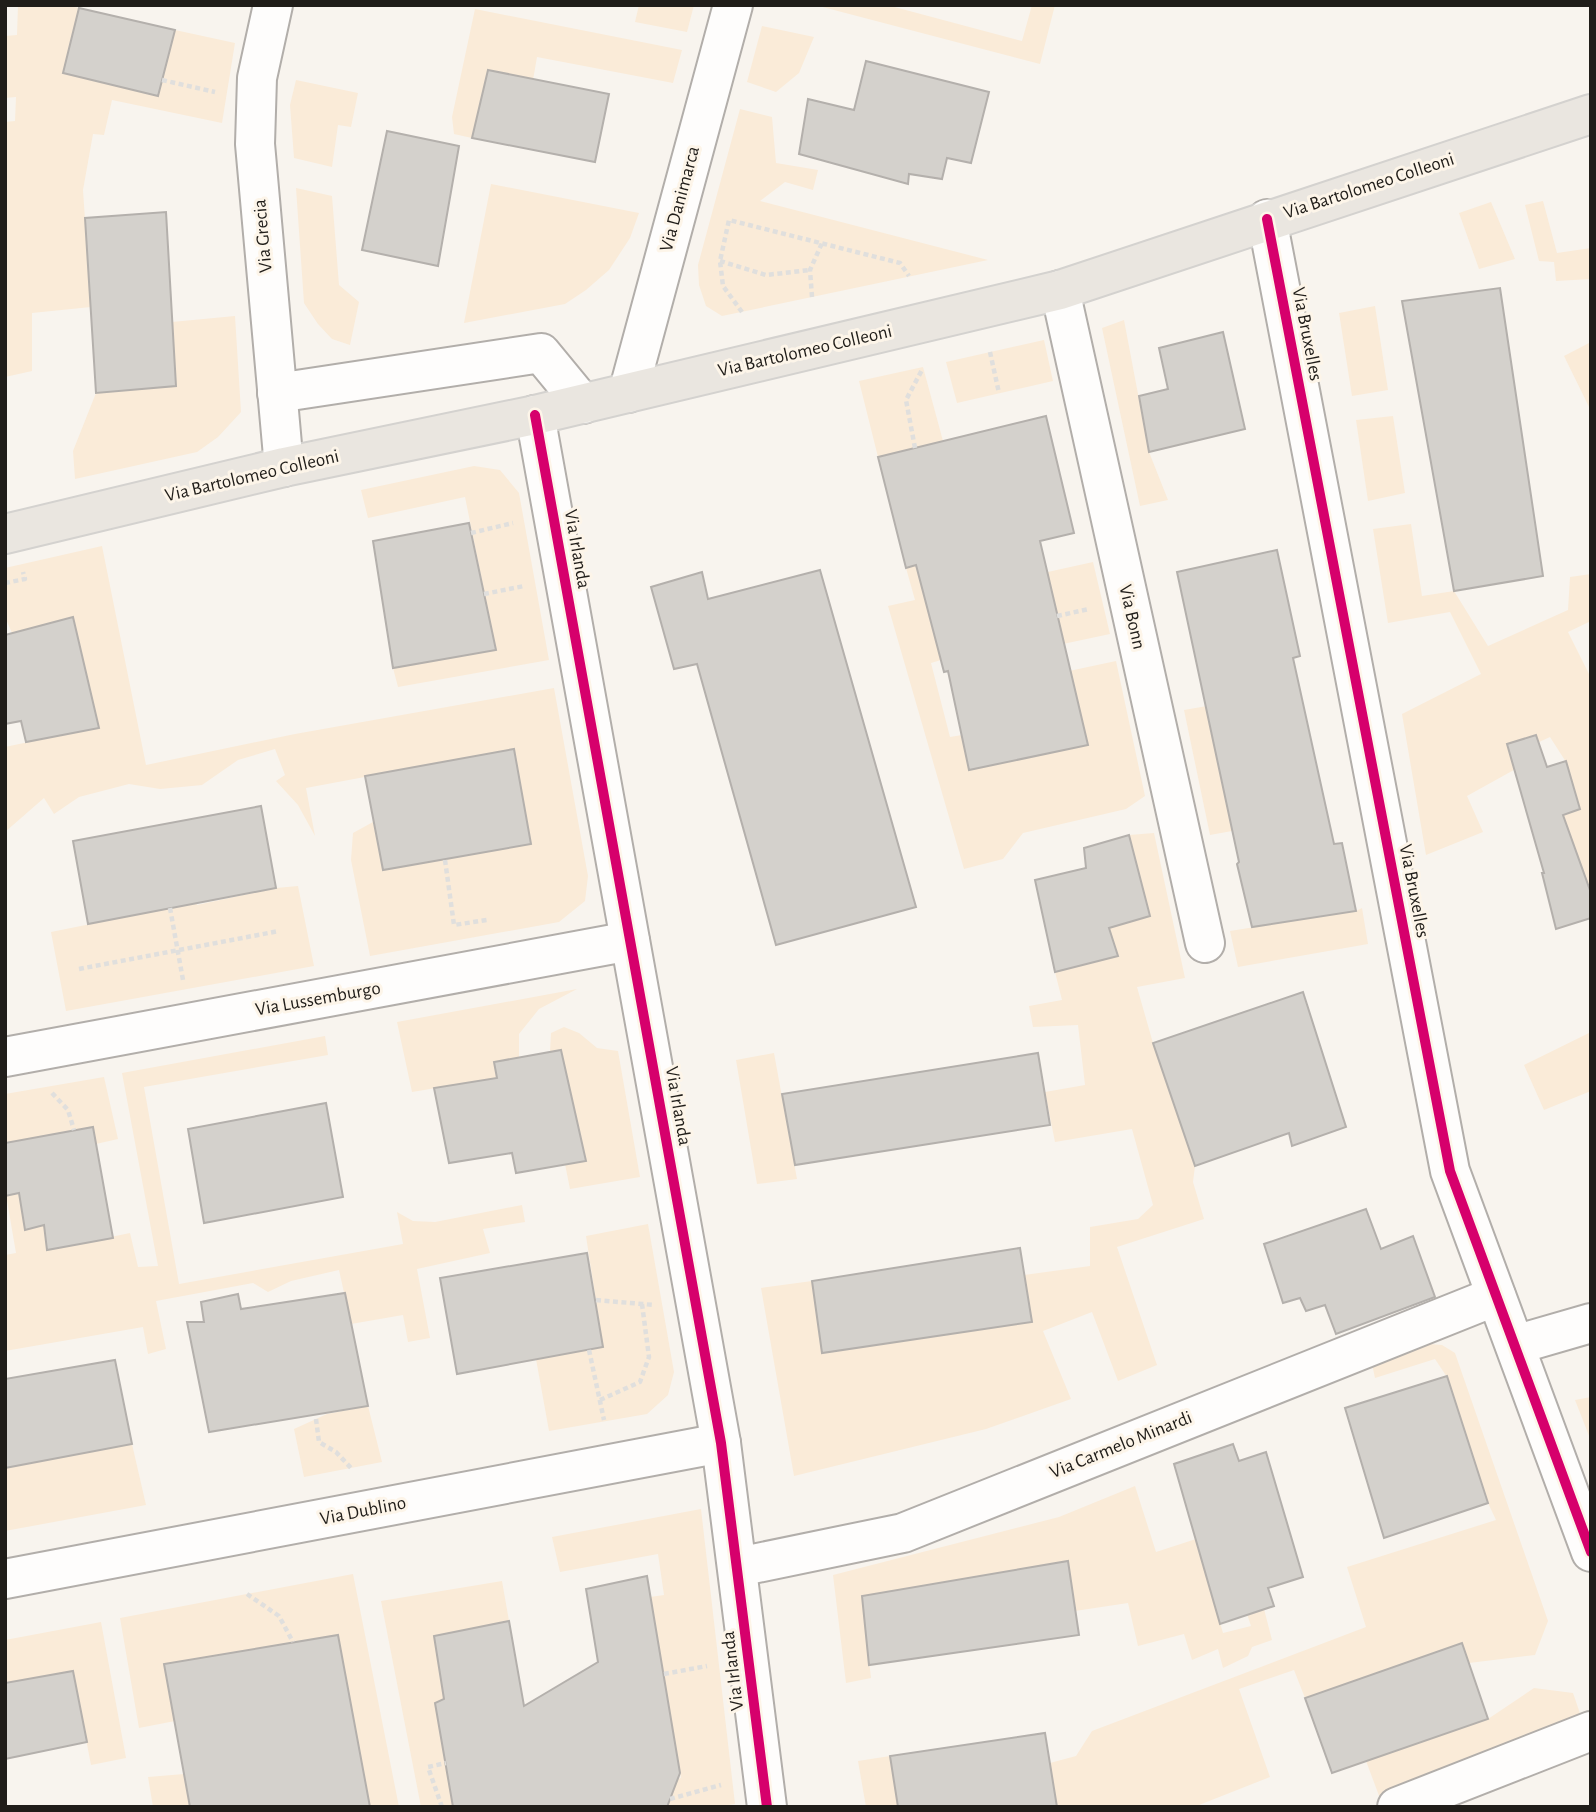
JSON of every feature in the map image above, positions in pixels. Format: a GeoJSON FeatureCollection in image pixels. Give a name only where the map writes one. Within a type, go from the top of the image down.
{"type":"FeatureCollection","features":[{"type":"Feature","properties":{"kind":"main road","name":"Via Bartolomeo Colleoni"},"geometry":{"type":"LineString","coordinates":[[5,534],[284,467],[583,404],[1060,290],[1267,219],[1591,114]]}},
{"type":"Feature","properties":{"kind":"street","name":"Via Grecia"},"geometry":{"type":"LineString","coordinates":[[273,5],[257,78],[255,144],[284,467]]}},
{"type":"Feature","properties":{"kind":"street","name":"Via Danimarca"},"geometry":{"type":"LineString","coordinates":[[628,393],[733,5]]}},
{"type":"Feature","properties":{"kind":"street","name":"Via Bruxelles"},"geometry":{"type":"LineString","coordinates":[[1267,219],[1450,1171],[1591,1552]]}},
{"type":"Feature","properties":{"kind":"street","name":"Via Bonn"},"geometry":{"type":"LineString","coordinates":[[1060,290],[1205,943]]}},
{"type":"Feature","properties":{"kind":"street"},"geometry":{"type":"LineString","coordinates":[[277,393],[541,353],[583,404]]}},
{"type":"Feature","properties":{"kind":"street","name":"Via Irlanda"},"geometry":{"type":"LineString","coordinates":[[535,415],[721,1443],[767,1807]]}},
{"type":"Feature","properties":{"kind":"street","name":"Via Lussemburgo"},"geometry":{"type":"LineString","coordinates":[[5,1057],[630,941]]}},
{"type":"Feature","properties":{"kind":"street","name":"Via Carmelo Minardi"},"geometry":{"type":"LineString","coordinates":[[738,1567],[903,1533],[1496,1296]]}},
{"type":"Feature","properties":{"kind":"street"},"geometry":{"type":"LineString","coordinates":[[1514,1345],[1591,1322]]}},
{"type":"Feature","properties":{"kind":"street","name":"Via Dublino"},"geometry":{"type":"LineString","coordinates":[[5,1579],[721,1443]]}},
{"type":"Feature","properties":{"kind":"street"},"geometry":{"type":"LineString","coordinates":[[1397,1807],[1591,1731]]}},
{"type":"Feature","properties":{"kind":"path"},"geometry":{"type":"LineString","coordinates":[[162,80],[226,95]]}},
{"type":"Feature","properties":{"kind":"path"},"geometry":{"type":"LineString","coordinates":[[742,312],[723,286],[720,261],[729,220],[900,263],[909,276]]}},
{"type":"Feature","properties":{"kind":"path"},"geometry":{"type":"LineString","coordinates":[[812,297],[810,270],[822,243]]}},
{"type":"Feature","properties":{"kind":"path"},"geometry":{"type":"LineString","coordinates":[[720,261],[766,275],[810,270]]}},
{"type":"Feature","properties":{"kind":"path"},"geometry":{"type":"LineString","coordinates":[[990,352],[999,393]]}},
{"type":"Feature","properties":{"kind":"path"},"geometry":{"type":"LineString","coordinates":[[915,448],[906,400],[923,367]]}},
{"type":"Feature","properties":{"kind":"path"},"geometry":{"type":"LineString","coordinates":[[471,533],[524,521]]}},
{"type":"Feature","properties":{"kind":"path"},"geometry":{"type":"LineString","coordinates":[[484,594],[535,584]]}},
{"type":"Feature","properties":{"kind":"path"},"geometry":{"type":"LineString","coordinates":[[1057,616],[1092,609]]}},
{"type":"Feature","properties":{"kind":"path"},"geometry":{"type":"LineString","coordinates":[[445,860],[454,925],[494,919]]}},
{"type":"Feature","properties":{"kind":"path"},"geometry":{"type":"LineString","coordinates":[[170,908],[185,990]]}},
{"type":"Feature","properties":{"kind":"path"},"geometry":{"type":"LineString","coordinates":[[79,969],[279,931]]}},
{"type":"Feature","properties":{"kind":"path"},"geometry":{"type":"LineString","coordinates":[[47,1087],[68,1110],[74,1130]]}},
{"type":"Feature","properties":{"kind":"path"},"geometry":{"type":"LineString","coordinates":[[596,1300],[662,1306]]}},
{"type":"Feature","properties":{"kind":"path"},"geometry":{"type":"LineString","coordinates":[[600,1400],[640,1382],[649,1357],[642,1304]]}},
{"type":"Feature","properties":{"kind":"path"},"geometry":{"type":"LineString","coordinates":[[589,1350],[605,1421]]}},
{"type":"Feature","properties":{"kind":"path"},"geometry":{"type":"LineString","coordinates":[[316,1419],[319,1442],[336,1452],[351,1468]]}},
{"type":"Feature","properties":{"kind":"path"},"geometry":{"type":"LineString","coordinates":[[247,1594],[279,1616],[293,1642]]}},
{"type":"Feature","properties":{"kind":"path"},"geometry":{"type":"LineString","coordinates":[[664,1674],[718,1663]]}},
{"type":"Feature","properties":{"kind":"path"},"geometry":{"type":"LineString","coordinates":[[442,1807],[428,1767],[446,1763]]}},
{"type":"Feature","properties":{"kind":"path"},"geometry":{"type":"LineString","coordinates":[[670,1799],[732,1782]]}},
{"type":"Feature","properties":{"kind":"shaded area"},"geometry":{"type":"Polygon","coordinates":[[[18,5],[66,5],[79,8],[63,73],[158,96],[175,30],[235,43],[222,123],[112,100],[104,135],[93,134],[83,190],[91,307],[32,313],[32,371],[5,377],[5,122],[15,121],[16,97],[5,98],[5,36],[17,35],[18,5]]]}},
{"type":"Feature","properties":{"kind":"shaded area"},"geometry":{"type":"Polygon","coordinates":[[[639,5],[694,5],[687,32],[635,22],[639,5]]]}},
{"type":"Feature","properties":{"kind":"shaded area"},"geometry":{"type":"Polygon","coordinates":[[[815,5],[887,5],[1022,41],[1032,5],[1055,5],[1040,64],[815,5]]]}},
{"type":"Feature","properties":{"kind":"shaded area"},"geometry":{"type":"Polygon","coordinates":[[[475,9],[682,50],[673,83],[537,57],[533,80],[488,70],[472,138],[454,134],[452,117],[475,9]]]}},
{"type":"Feature","properties":{"kind":"shaded area"},"geometry":{"type":"Polygon","coordinates":[[[762,26],[814,37],[799,73],[776,92],[747,82],[762,26]]]}},
{"type":"Feature","properties":{"kind":"shaded area"},"geometry":{"type":"Polygon","coordinates":[[[296,80],[358,93],[351,127],[338,125],[332,167],[294,158],[290,105],[296,80]]]}},
{"type":"Feature","properties":{"kind":"shaded area"},"geometry":{"type":"Polygon","coordinates":[[[740,109],[772,117],[776,163],[818,170],[813,190],[785,182],[760,201],[988,260],[722,316],[706,306],[699,285],[698,265],[740,109]]]}},
{"type":"Feature","properties":{"kind":"shaded area"},"geometry":{"type":"Polygon","coordinates":[[[491,184],[639,213],[630,238],[609,270],[565,304],[464,323],[491,184]]]}},
{"type":"Feature","properties":{"kind":"shaded area"},"geometry":{"type":"Polygon","coordinates":[[[296,188],[332,196],[339,285],[359,302],[350,345],[332,339],[304,303],[296,188]]]}},
{"type":"Feature","properties":{"kind":"shaded area"},"geometry":{"type":"Polygon","coordinates":[[[1543,201],[1557,253],[1591,248],[1591,279],[1556,281],[1554,262],[1539,261],[1525,205],[1543,201]]]}},
{"type":"Feature","properties":{"kind":"shaded area"},"geometry":{"type":"Polygon","coordinates":[[[1491,202],[1515,259],[1479,269],[1459,213],[1491,202]]]}},
{"type":"Feature","properties":{"kind":"shaded area"},"geometry":{"type":"Polygon","coordinates":[[[1375,306],[1388,390],[1352,396],[1339,313],[1375,306]]]}},
{"type":"Feature","properties":{"kind":"shaded area"},"geometry":{"type":"Polygon","coordinates":[[[235,316],[241,412],[218,437],[197,452],[75,479],[73,451],[96,393],[176,386],[172,322],[235,316]]]}},
{"type":"Feature","properties":{"kind":"shaded area"},"geometry":{"type":"Polygon","coordinates":[[[1124,320],[1149,452],[1168,500],[1140,506],[1102,328],[1124,320]]]}},
{"type":"Feature","properties":{"kind":"shaded area"},"geometry":{"type":"Polygon","coordinates":[[[1044,340],[1053,381],[957,403],[946,362],[1044,340]]]}},
{"type":"Feature","properties":{"kind":"shaded area"},"geometry":{"type":"Polygon","coordinates":[[[1591,342],[1591,411],[1564,356],[1591,342]]]}},
{"type":"Feature","properties":{"kind":"shaded area"},"geometry":{"type":"Polygon","coordinates":[[[923,367],[943,441],[878,457],[859,381],[923,367]]]}},
{"type":"Feature","properties":{"kind":"shaded area"},"geometry":{"type":"Polygon","coordinates":[[[1393,416],[1405,493],[1368,501],[1356,420],[1393,416]]]}},
{"type":"Feature","properties":{"kind":"shaded area"},"geometry":{"type":"Polygon","coordinates":[[[474,466],[500,470],[519,493],[549,660],[398,687],[393,668],[496,650],[465,497],[368,518],[361,490],[474,466]]]}},
{"type":"Feature","properties":{"kind":"shaded area"},"geometry":{"type":"Polygon","coordinates":[[[1411,524],[1422,596],[1454,591],[1488,646],[1568,610],[1570,577],[1591,574],[1591,621],[1568,632],[1591,678],[1591,893],[1563,815],[1566,762],[1550,737],[1524,749],[1530,761],[1467,796],[1483,832],[1426,855],[1402,714],[1481,674],[1450,612],[1388,623],[1373,529],[1411,524]]]}},
{"type":"Feature","properties":{"kind":"shaded area"},"geometry":{"type":"Polygon","coordinates":[[[102,546],[146,765],[295,734],[554,688],[588,876],[585,901],[559,922],[370,956],[351,860],[353,833],[373,822],[383,870],[530,844],[514,749],[306,788],[315,836],[298,805],[276,781],[285,775],[275,749],[238,760],[202,785],[160,789],[129,784],[79,797],[54,814],[44,798],[5,832],[5,747],[99,727],[73,618],[12,633],[5,617],[5,568],[102,546]]]}},
{"type":"Feature","properties":{"kind":"shaded area"},"geometry":{"type":"Polygon","coordinates":[[[972,549],[1002,582],[1093,562],[1110,634],[1063,644],[930,619],[941,660],[931,663],[950,737],[962,735],[969,770],[1088,745],[1069,671],[1116,661],[1145,796],[1126,809],[1023,833],[1003,859],[964,869],[888,606],[915,600],[906,568],[972,549]]]}},
{"type":"Feature","properties":{"kind":"shaded area"},"geometry":{"type":"Polygon","coordinates":[[[1207,706],[1232,831],[1210,835],[1184,710],[1207,706]]]}},
{"type":"Feature","properties":{"kind":"shaded area"},"geometry":{"type":"Polygon","coordinates":[[[1154,833],[1185,978],[1137,987],[1195,1166],[1193,1182],[1204,1219],[1117,1247],[1157,1365],[1118,1381],[1092,1312],[1043,1331],[1071,1399],[986,1429],[794,1476],[761,1288],[812,1281],[822,1353],[1031,1322],[1024,1275],[1090,1266],[1090,1227],[1138,1219],[1153,1205],[1132,1129],[1055,1142],[1045,1092],[1085,1085],[1078,1025],[1033,1027],[1029,1006],[1062,1000],[1055,972],[1118,956],[1109,928],[1150,916],[1129,835],[1154,833]]]}},
{"type":"Feature","properties":{"kind":"shaded area"},"geometry":{"type":"Polygon","coordinates":[[[191,879],[197,905],[276,888],[298,886],[314,966],[66,1011],[51,932],[170,908],[191,879]]]}},
{"type":"Feature","properties":{"kind":"shaded area"},"geometry":{"type":"Polygon","coordinates":[[[1362,908],[1368,944],[1238,967],[1230,931],[1362,908]]]}},
{"type":"Feature","properties":{"kind":"shaded area"},"geometry":{"type":"Polygon","coordinates":[[[577,989],[539,1009],[519,1034],[519,1058],[494,1062],[497,1078],[412,1092],[397,1022],[577,989]]]}},
{"type":"Feature","properties":{"kind":"shaded area"},"geometry":{"type":"Polygon","coordinates":[[[564,1027],[579,1033],[597,1048],[618,1051],[640,1177],[570,1189],[565,1164],[586,1160],[561,1051],[550,1052],[551,1033],[564,1027]]]}},
{"type":"Feature","properties":{"kind":"shaded area"},"geometry":{"type":"Polygon","coordinates":[[[1591,1032],[1591,1091],[1544,1110],[1524,1065],[1591,1032]]]}},
{"type":"Feature","properties":{"kind":"shaded area"},"geometry":{"type":"Polygon","coordinates":[[[325,1036],[328,1055],[144,1087],[179,1284],[403,1244],[397,1212],[413,1221],[435,1222],[522,1205],[525,1222],[483,1229],[490,1253],[417,1269],[430,1338],[408,1342],[403,1315],[351,1324],[339,1270],[291,1281],[268,1292],[253,1283],[156,1301],[166,1349],[148,1354],[143,1327],[5,1351],[5,1255],[16,1253],[5,1189],[5,1094],[104,1077],[118,1139],[96,1144],[93,1127],[11,1142],[25,1230],[44,1225],[48,1250],[130,1233],[138,1267],[158,1266],[122,1073],[325,1036]]]}},
{"type":"Feature","properties":{"kind":"shaded area"},"geometry":{"type":"Polygon","coordinates":[[[774,1053],[797,1179],[757,1184],[736,1060],[774,1053]]]}},
{"type":"Feature","properties":{"kind":"shaded area"},"geometry":{"type":"Polygon","coordinates":[[[648,1224],[674,1372],[668,1395],[647,1414],[549,1431],[536,1359],[603,1347],[586,1236],[648,1224]]]}},
{"type":"Feature","properties":{"kind":"shaded area"},"geometry":{"type":"Polygon","coordinates":[[[1429,1344],[1442,1345],[1455,1353],[1548,1621],[1535,1655],[1469,1663],[1461,1644],[1305,1698],[1294,1670],[1239,1689],[1270,1777],[1194,1807],[1057,1807],[1050,1763],[1076,1756],[1092,1731],[1366,1627],[1347,1567],[1496,1520],[1447,1377],[1435,1359],[1375,1378],[1372,1364],[1429,1344]]]}},
{"type":"Feature","properties":{"kind":"shaded area"},"geometry":{"type":"Polygon","coordinates":[[[1591,1397],[1591,1441],[1575,1400],[1591,1397]]]}},
{"type":"Feature","properties":{"kind":"shaded area"},"geometry":{"type":"Polygon","coordinates":[[[368,1406],[382,1462],[304,1477],[294,1429],[327,1414],[368,1406]]]}},
{"type":"Feature","properties":{"kind":"shaded area"},"geometry":{"type":"Polygon","coordinates":[[[132,1444],[146,1505],[5,1531],[5,1468],[132,1444]]]}},
{"type":"Feature","properties":{"kind":"shaded area"},"geometry":{"type":"Polygon","coordinates":[[[1135,1486],[1156,1552],[1196,1539],[1223,1633],[1251,1626],[1247,1614],[1264,1609],[1272,1640],[1252,1647],[1248,1656],[1223,1668],[1218,1649],[1192,1660],[1184,1634],[1138,1646],[1128,1603],[1075,1611],[1067,1561],[862,1596],[871,1678],[846,1683],[833,1575],[1059,1517],[1135,1486]]]}},
{"type":"Feature","properties":{"kind":"shaded area"},"geometry":{"type":"Polygon","coordinates":[[[701,1509],[735,1804],[716,1807],[667,1807],[668,1781],[681,1778],[650,1597],[664,1595],[658,1554],[560,1572],[552,1537],[701,1509]]]}},
{"type":"Feature","properties":{"kind":"shaded area"},"geometry":{"type":"Polygon","coordinates":[[[353,1574],[399,1807],[370,1807],[337,1635],[165,1664],[175,1721],[139,1728],[120,1618],[353,1574]]]}},
{"type":"Feature","properties":{"kind":"shaded area"},"geometry":{"type":"Polygon","coordinates":[[[502,1581],[509,1621],[434,1636],[465,1807],[421,1807],[381,1601],[502,1581]]]}},
{"type":"Feature","properties":{"kind":"shaded area"},"geometry":{"type":"Polygon","coordinates":[[[101,1622],[126,1758],[91,1765],[73,1671],[5,1683],[5,1640],[101,1622]]]}},
{"type":"Feature","properties":{"kind":"shaded area"},"geometry":{"type":"Polygon","coordinates":[[[1534,1688],[1573,1693],[1584,1725],[1381,1801],[1366,1761],[1488,1719],[1534,1688]]]}},
{"type":"Feature","properties":{"kind":"shaded area"},"geometry":{"type":"Polygon","coordinates":[[[890,1756],[898,1807],[866,1807],[858,1761],[890,1756]]]}},
{"type":"Feature","properties":{"kind":"shaded area"},"geometry":{"type":"Polygon","coordinates":[[[184,1774],[190,1807],[153,1807],[148,1777],[184,1774]]]}},
{"type":"Feature","properties":{"kind":"building"},"geometry":{"type":"Polygon","coordinates":[[[79,8],[175,30],[158,96],[63,73],[79,8]]]}},
{"type":"Feature","properties":{"kind":"building"},"geometry":{"type":"Polygon","coordinates":[[[866,61],[989,92],[971,163],[947,158],[942,179],[909,174],[908,184],[799,154],[808,99],[854,110],[866,61]]]}},
{"type":"Feature","properties":{"kind":"building"},"geometry":{"type":"Polygon","coordinates":[[[488,70],[609,94],[595,162],[472,138],[488,70]]]}},
{"type":"Feature","properties":{"kind":"building"},"geometry":{"type":"Polygon","coordinates":[[[387,131],[459,146],[438,266],[362,250],[387,131]]]}},
{"type":"Feature","properties":{"kind":"building"},"geometry":{"type":"Polygon","coordinates":[[[166,212],[176,386],[96,393],[85,218],[166,212]]]}},
{"type":"Feature","properties":{"kind":"building"},"geometry":{"type":"Polygon","coordinates":[[[1500,288],[1543,576],[1454,591],[1402,301],[1500,288]]]}},
{"type":"Feature","properties":{"kind":"building"},"geometry":{"type":"Polygon","coordinates":[[[1223,332],[1245,429],[1149,452],[1139,396],[1168,389],[1159,348],[1223,332]]]}},
{"type":"Feature","properties":{"kind":"building"},"geometry":{"type":"Polygon","coordinates":[[[1046,416],[1074,533],[1040,541],[1088,745],[969,770],[948,671],[944,672],[916,565],[906,568],[878,457],[1046,416]]]}},
{"type":"Feature","properties":{"kind":"building"},"geometry":{"type":"Polygon","coordinates":[[[469,523],[496,650],[393,668],[373,541],[469,523]]]}},
{"type":"Feature","properties":{"kind":"building"},"geometry":{"type":"Polygon","coordinates":[[[1277,550],[1300,656],[1293,658],[1334,844],[1342,843],[1356,911],[1252,927],[1177,572],[1277,550]]]}},
{"type":"Feature","properties":{"kind":"building"},"geometry":{"type":"Polygon","coordinates":[[[820,570],[916,907],[776,945],[697,664],[674,669],[651,587],[702,572],[708,599],[820,570]]]}},
{"type":"Feature","properties":{"kind":"building"},"geometry":{"type":"Polygon","coordinates":[[[73,617],[99,728],[26,742],[21,721],[5,724],[5,635],[73,617]]]}},
{"type":"Feature","properties":{"kind":"building"},"geometry":{"type":"Polygon","coordinates":[[[1536,735],[1547,767],[1566,761],[1580,809],[1563,815],[1591,893],[1591,918],[1556,929],[1544,873],[1507,744],[1536,735]]]}},
{"type":"Feature","properties":{"kind":"building"},"geometry":{"type":"Polygon","coordinates":[[[514,749],[531,844],[383,870],[365,776],[514,749]]]}},
{"type":"Feature","properties":{"kind":"building"},"geometry":{"type":"Polygon","coordinates":[[[261,806],[276,888],[88,924],[73,841],[261,806]]]}},
{"type":"Feature","properties":{"kind":"building"},"geometry":{"type":"Polygon","coordinates":[[[1129,835],[1150,916],[1109,928],[1118,956],[1055,972],[1035,880],[1086,868],[1084,848],[1129,835]]]}},
{"type":"Feature","properties":{"kind":"building"},"geometry":{"type":"Polygon","coordinates":[[[1303,992],[1346,1127],[1292,1146],[1289,1133],[1195,1166],[1153,1043],[1303,992]]]}},
{"type":"Feature","properties":{"kind":"building"},"geometry":{"type":"Polygon","coordinates":[[[561,1050],[586,1161],[516,1173],[512,1153],[449,1163],[434,1088],[497,1078],[494,1062],[561,1050]]]}},
{"type":"Feature","properties":{"kind":"building"},"geometry":{"type":"Polygon","coordinates":[[[1038,1053],[1050,1125],[795,1165],[782,1094],[1038,1053]]]}},
{"type":"Feature","properties":{"kind":"building"},"geometry":{"type":"Polygon","coordinates":[[[326,1103],[343,1197],[204,1223],[188,1129],[326,1103]]]}},
{"type":"Feature","properties":{"kind":"building"},"geometry":{"type":"Polygon","coordinates":[[[93,1127],[113,1238],[47,1250],[44,1225],[25,1230],[19,1193],[5,1196],[5,1143],[93,1127]]]}},
{"type":"Feature","properties":{"kind":"building"},"geometry":{"type":"Polygon","coordinates":[[[1366,1209],[1381,1249],[1413,1236],[1435,1297],[1336,1334],[1325,1305],[1306,1311],[1300,1298],[1283,1303],[1264,1244],[1366,1209]]]}},
{"type":"Feature","properties":{"kind":"building"},"geometry":{"type":"Polygon","coordinates":[[[1020,1248],[1032,1322],[822,1353],[812,1281],[1020,1248]]]}},
{"type":"Feature","properties":{"kind":"building"},"geometry":{"type":"Polygon","coordinates":[[[587,1253],[603,1347],[457,1374],[440,1278],[587,1253]]]}},
{"type":"Feature","properties":{"kind":"building"},"geometry":{"type":"Polygon","coordinates":[[[345,1293],[368,1406],[209,1432],[187,1322],[204,1322],[201,1302],[238,1294],[241,1309],[345,1293]]]}},
{"type":"Feature","properties":{"kind":"building"},"geometry":{"type":"Polygon","coordinates":[[[115,1360],[132,1444],[5,1468],[5,1379],[115,1360]]]}},
{"type":"Feature","properties":{"kind":"building"},"geometry":{"type":"Polygon","coordinates":[[[1447,1376],[1488,1503],[1384,1538],[1345,1408],[1447,1376]]]}},
{"type":"Feature","properties":{"kind":"building"},"geometry":{"type":"Polygon","coordinates":[[[1233,1444],[1239,1461],[1266,1452],[1303,1577],[1268,1588],[1274,1606],[1220,1624],[1174,1464],[1233,1444]]]}},
{"type":"Feature","properties":{"kind":"building"},"geometry":{"type":"Polygon","coordinates":[[[1068,1561],[1079,1635],[869,1665],[862,1596],[1068,1561]]]}},
{"type":"Feature","properties":{"kind":"building"},"geometry":{"type":"Polygon","coordinates":[[[647,1576],[680,1773],[667,1807],[453,1807],[435,1703],[444,1699],[434,1636],[509,1621],[524,1706],[598,1662],[586,1589],[647,1576]]]}},
{"type":"Feature","properties":{"kind":"building"},"geometry":{"type":"Polygon","coordinates":[[[338,1635],[370,1807],[190,1807],[164,1664],[338,1635]]]}},
{"type":"Feature","properties":{"kind":"building"},"geometry":{"type":"Polygon","coordinates":[[[1462,1643],[1488,1719],[1332,1773],[1305,1698],[1462,1643]]]}},
{"type":"Feature","properties":{"kind":"building"},"geometry":{"type":"Polygon","coordinates":[[[73,1671],[87,1742],[5,1759],[5,1683],[73,1671]]]}},
{"type":"Feature","properties":{"kind":"building"},"geometry":{"type":"Polygon","coordinates":[[[1045,1733],[1057,1807],[898,1807],[890,1756],[1045,1733]]]}},
{"type":"Feature","properties":{"kind":"cycle path"},"geometry":{"type":"LineString","coordinates":[[1267,219],[1450,1171],[1591,1552]]}},
{"type":"Feature","properties":{"kind":"cycle path"},"geometry":{"type":"LineString","coordinates":[[535,415],[721,1443],[767,1807]]}}]}
